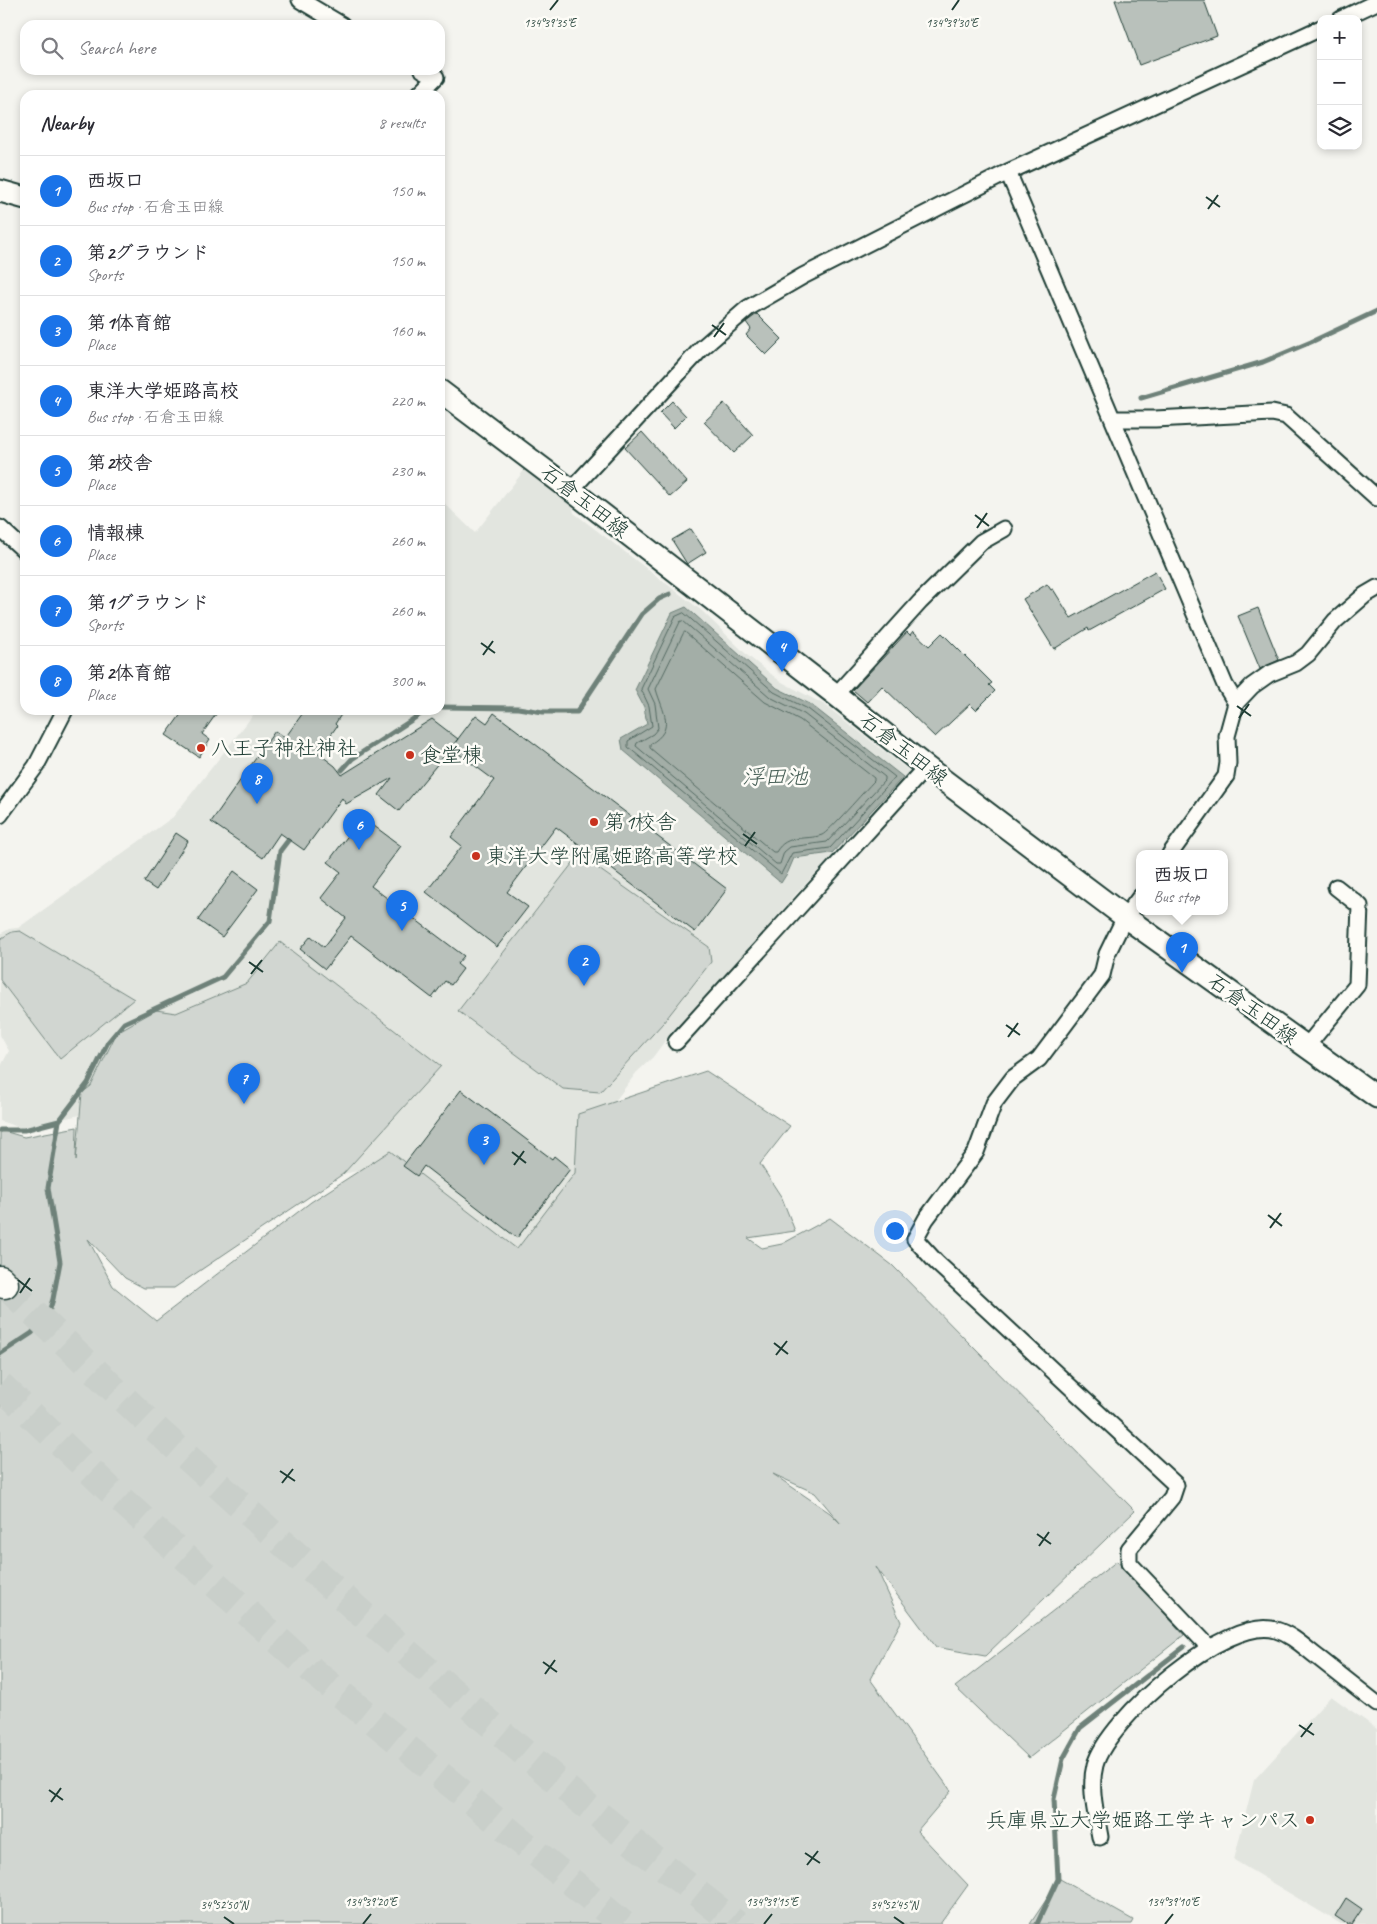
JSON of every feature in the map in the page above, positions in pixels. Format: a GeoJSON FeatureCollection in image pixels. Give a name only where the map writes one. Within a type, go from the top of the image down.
{"type":"FeatureCollection","features":[{"type":"Feature","properties":{"kind":"main road"},"geometry":{"type":"LineString","coordinates":[[0,191],[20,197]]}},
{"type":"Feature","properties":{"kind":"main road","name":"石倉玉田線"},"geometry":{"type":"LineString","coordinates":[[445,395],[836,695],[926,767],[1125,917],[1377,1097]]}},
{"type":"Feature","properties":{"kind":"street"},"geometry":{"type":"LineString","coordinates":[[300,0],[334,20]]}},
{"type":"Feature","properties":{"kind":"street"},"geometry":{"type":"LineString","coordinates":[[1349,15],[1377,2]]}},
{"type":"Feature","properties":{"kind":"street"},"geometry":{"type":"LineString","coordinates":[[571,490],[702,348],[748,308],[803,276],[1008,172],[1317,30]]}},
{"type":"Feature","properties":{"kind":"street"},"geometry":{"type":"LineString","coordinates":[[423,90],[436,77],[432,75]]}},
{"type":"Feature","properties":{"kind":"street"},"geometry":{"type":"LineString","coordinates":[[1008,172],[1225,685],[1236,704]]}},
{"type":"Feature","properties":{"kind":"street"},"geometry":{"type":"LineString","coordinates":[[1113,420],[1272,413],[1286,416],[1377,498]]}},
{"type":"Feature","properties":{"kind":"street"},"geometry":{"type":"LineString","coordinates":[[0,528],[20,546]]}},
{"type":"Feature","properties":{"kind":"street"},"geometry":{"type":"LineString","coordinates":[[836,695],[920,602],[981,542],[1004,529]]}},
{"type":"Feature","properties":{"kind":"street"},"geometry":{"type":"LineString","coordinates":[[1173,850],[1226,776],[1228,763],[1227,736],[1236,704],[1252,686],[1269,674],[1296,663],[1308,654],[1335,621],[1365,594],[1377,588]]}},
{"type":"Feature","properties":{"kind":"street"},"geometry":{"type":"LineString","coordinates":[[0,815],[36,766],[63,715]]}},
{"type":"Feature","properties":{"kind":"street"},"geometry":{"type":"LineString","coordinates":[[676,1042],[926,767]]}},
{"type":"Feature","properties":{"kind":"street"},"geometry":{"type":"LineString","coordinates":[[1306,1047],[1357,985],[1360,906],[1336,888]]}},
{"type":"Feature","properties":{"kind":"street"},"geometry":{"type":"LineString","coordinates":[[1136,903],[1125,917],[1106,954],[1102,975],[1039,1059],[1013,1078],[994,1104],[976,1152],[926,1219],[915,1239],[965,1289],[1176,1485],[1172,1496],[1129,1549],[1129,1563],[1210,1648]]}},
{"type":"Feature","properties":{"kind":"street"},"geometry":{"type":"LineString","coordinates":[[1100,1837],[1093,1797],[1095,1765],[1106,1742],[1132,1711],[1168,1676],[1210,1648],[1246,1631],[1260,1629],[1275,1630],[1294,1638],[1377,1704]]}},
{"type":"Feature","properties":{"kind":"shaded area","name":"東洋大学附属姫路高等学校"},"geometry":{"type":"Polygon","coordinates":[[[526,468],[572,504],[574,513],[702,611],[748,656],[780,681],[825,705],[908,770],[909,775],[796,894],[703,1002],[670,1034],[653,1057],[636,1073],[590,1135],[582,1170],[517,1249],[385,1166],[342,1174],[174,1288],[144,1288],[125,1278],[72,1209],[80,1115],[21,1128],[0,1121],[0,1068],[9,1051],[0,1035],[0,934],[9,929],[18,928],[173,817],[253,715],[445,715],[445,504],[475,533],[526,468]]]}},
{"type":"Feature","properties":{"kind":"shaded area"},"geometry":{"type":"Polygon","coordinates":[[[579,855],[709,947],[711,962],[663,1023],[600,1092],[563,1089],[458,1011],[579,855]]]}},
{"type":"Feature","properties":{"kind":"shaded area"},"geometry":{"type":"Polygon","coordinates":[[[20,931],[134,999],[60,1059],[0,980],[0,939],[12,932],[20,931]]]}},
{"type":"Feature","properties":{"kind":"shaded area"},"geometry":{"type":"Polygon","coordinates":[[[280,942],[441,1066],[343,1174],[174,1288],[144,1288],[125,1278],[88,1239],[113,1286],[156,1321],[311,1202],[390,1151],[517,1249],[575,1173],[578,1114],[706,1071],[790,1126],[760,1164],[782,1198],[795,1231],[748,1238],[762,1248],[782,1244],[830,1218],[892,1265],[1135,1511],[985,1656],[936,1647],[876,1567],[901,1622],[870,1679],[951,1791],[917,1831],[968,1885],[940,1924],[0,1924],[0,1130],[24,1137],[77,1127],[76,1161],[82,1093],[91,1086],[117,1032],[156,1010],[176,1013],[247,983],[280,942]],[[773,1474],[830,1513],[841,1524],[815,1493],[773,1474]]]}},
{"type":"Feature","properties":{"kind":"shaded area"},"geometry":{"type":"Polygon","coordinates":[[[1117,1561],[1184,1635],[1029,1758],[955,1687],[1117,1561]]]}},
{"type":"Feature","properties":{"kind":"shaded area","name":"兵庫県立大学姫路工学キャンパス"},"geometry":{"type":"Polygon","coordinates":[[[1331,1696],[1377,1729],[1377,1924],[1341,1924],[1234,1860],[1254,1780],[1331,1696]]]}},
{"type":"Feature","properties":{"kind":"shaded area"},"geometry":{"type":"Polygon","coordinates":[[[1060,1879],[1133,1920],[1131,1924],[1030,1924],[1060,1879]]]}},
{"type":"Feature","properties":{"kind":"water","name":"浮田池"},"geometry":{"type":"Polygon","coordinates":[[[686,607],[777,688],[810,704],[903,777],[832,853],[794,858],[781,883],[623,750],[621,739],[647,724],[644,707],[635,690],[672,613],[686,607]]]}},
{"type":"Feature","properties":{"kind":"building"},"geometry":{"type":"Polygon","coordinates":[[[1115,0],[1204,0],[1217,36],[1139,65],[1115,0]]]}},
{"type":"Feature","properties":{"kind":"building"},"geometry":{"type":"Polygon","coordinates":[[[757,314],[782,339],[766,355],[746,335],[751,329],[746,322],[757,314]]]}},
{"type":"Feature","properties":{"kind":"building"},"geometry":{"type":"Polygon","coordinates":[[[672,401],[686,416],[674,428],[660,413],[672,401]]]}},
{"type":"Feature","properties":{"kind":"building"},"geometry":{"type":"Polygon","coordinates":[[[724,403],[753,435],[734,453],[704,422],[724,403]]]}},
{"type":"Feature","properties":{"kind":"building"},"geometry":{"type":"Polygon","coordinates":[[[642,432],[687,482],[670,497],[625,448],[642,432]]]}},
{"type":"Feature","properties":{"kind":"building"},"geometry":{"type":"Polygon","coordinates":[[[691,529],[706,552],[687,564],[672,540],[691,529]]]}},
{"type":"Feature","properties":{"kind":"building"},"geometry":{"type":"Polygon","coordinates":[[[1155,571],[1165,589],[1089,631],[1088,628],[1054,649],[1023,599],[1047,584],[1051,590],[1053,589],[1071,618],[1155,571]]]}},
{"type":"Feature","properties":{"kind":"building"},"geometry":{"type":"Polygon","coordinates":[[[1258,608],[1279,660],[1260,669],[1238,616],[1258,608]]]}},
{"type":"Feature","properties":{"kind":"building"},"geometry":{"type":"Polygon","coordinates":[[[913,631],[929,646],[942,633],[992,683],[989,685],[995,691],[976,710],[970,704],[935,737],[882,686],[867,702],[853,690],[907,632],[910,635],[913,631]]]}},
{"type":"Feature","properties":{"kind":"building"},"geometry":{"type":"Polygon","coordinates":[[[494,713],[727,889],[695,932],[556,827],[507,892],[528,907],[497,947],[426,892],[462,846],[451,837],[494,780],[451,748],[476,715],[487,723],[494,713]]]}},
{"type":"Feature","properties":{"kind":"building"},"geometry":{"type":"Polygon","coordinates":[[[180,715],[215,715],[202,734],[210,740],[199,757],[166,735],[180,715]]]}},
{"type":"Feature","properties":{"kind":"building"},"geometry":{"type":"Polygon","coordinates":[[[301,715],[341,715],[335,724],[337,726],[318,753],[335,766],[342,775],[432,719],[458,739],[399,811],[379,795],[392,778],[346,804],[342,798],[304,850],[280,833],[263,858],[211,822],[275,731],[285,738],[301,715]]]}},
{"type":"Feature","properties":{"kind":"building"},"geometry":{"type":"Polygon","coordinates":[[[362,817],[401,846],[371,886],[464,956],[457,964],[463,969],[451,985],[445,981],[432,998],[351,936],[325,969],[300,949],[311,936],[324,947],[346,918],[321,898],[341,872],[328,862],[362,817]]]}},
{"type":"Feature","properties":{"kind":"building"},"geometry":{"type":"Polygon","coordinates":[[[176,833],[188,841],[156,890],[144,882],[176,833]]]}},
{"type":"Feature","properties":{"kind":"building"},"geometry":{"type":"Polygon","coordinates":[[[234,871],[258,889],[222,937],[198,920],[234,871]]]}},
{"type":"Feature","properties":{"kind":"building"},"geometry":{"type":"Polygon","coordinates":[[[461,1090],[552,1159],[554,1156],[570,1169],[517,1238],[424,1166],[417,1176],[403,1166],[461,1090]]]}},
{"type":"Feature","properties":{"kind":"building"},"geometry":{"type":"Polygon","coordinates":[[[1346,1898],[1362,1909],[1352,1924],[1347,1924],[1335,1916],[1346,1898]]]}},
{"type":"Feature","properties":{"kind":"waterway"},"geometry":{"type":"LineString","coordinates":[[1141,398],[1263,362],[1377,311]]}},
{"type":"Feature","properties":{"kind":"waterway"},"geometry":{"type":"LineString","coordinates":[[445,707],[518,708],[543,712],[577,712],[642,614],[659,599],[670,594]]}},
{"type":"Feature","properties":{"kind":"waterway"},"geometry":{"type":"LineString","coordinates":[[342,770],[352,759],[419,715]]}},
{"type":"Feature","properties":{"kind":"waterway"},"geometry":{"type":"LineString","coordinates":[[0,1354],[32,1333],[49,1312],[53,1299],[60,1262],[48,1188],[59,1121],[88,1083],[108,1042],[124,1023],[223,977],[270,921],[280,851],[293,834]]}},
{"type":"Feature","properties":{"kind":"waterway"},"geometry":{"type":"LineString","coordinates":[[0,1130],[24,1130],[59,1121]]}},
{"type":"Feature","properties":{"kind":"waterway"},"geometry":{"type":"LineString","coordinates":[[1037,1924],[1058,1879],[1054,1799],[1063,1759],[1080,1728],[1184,1647]]}},
{"type":"Feature","properties":{"kind":"tunnel"},"geometry":{"type":"LineString","coordinates":[[4,1284],[158,1431],[363,1615],[576,1797],[736,1924]]}},
{"type":"Feature","properties":{"kind":"tunnel"},"geometry":{"type":"LineString","coordinates":[[0,1385],[109,1489],[315,1673],[623,1924]]}},
{"type":"Feature","properties":{"kind":"place","name":"東洋大学姫路高校"},"geometry":{"type":"Point","coordinates":[782,672]}},
{"type":"Feature","properties":{"kind":"place","name":"八王子神社神社"},"geometry":{"type":"Point","coordinates":[201,748]}},
{"type":"Feature","properties":{"kind":"place","name":"食堂棟"},"geometry":{"type":"Point","coordinates":[410,755]}},
{"type":"Feature","properties":{"kind":"place","name":"第2体育館"},"geometry":{"type":"Point","coordinates":[257,804]}},
{"type":"Feature","properties":{"kind":"place","name":"第1校舎"},"geometry":{"type":"Point","coordinates":[594,822]}},
{"type":"Feature","properties":{"kind":"place","name":"情報棟"},"geometry":{"type":"Point","coordinates":[359,850]}},
{"type":"Feature","properties":{"kind":"place","name":"東洋大学附属姫路高等学校"},"geometry":{"type":"Point","coordinates":[476,856]}},
{"type":"Feature","properties":{"kind":"place","name":"第2校舎"},"geometry":{"type":"Point","coordinates":[402,931]}},
{"type":"Feature","properties":{"kind":"place","name":"西坂口"},"geometry":{"type":"Point","coordinates":[1182,973]}},
{"type":"Feature","properties":{"kind":"place","name":"第2グラウンド"},"geometry":{"type":"Point","coordinates":[584,986]}},
{"type":"Feature","properties":{"kind":"place","name":"第1グラウンド"},"geometry":{"type":"Point","coordinates":[244,1104]}},
{"type":"Feature","properties":{"kind":"place","name":"第1体育館"},"geometry":{"type":"Point","coordinates":[484,1165]}},
{"type":"Feature","properties":{"kind":"place","name":"兵庫県立大学姫路工学キャンパス"},"geometry":{"type":"Point","coordinates":[1310,1820]}}]}
